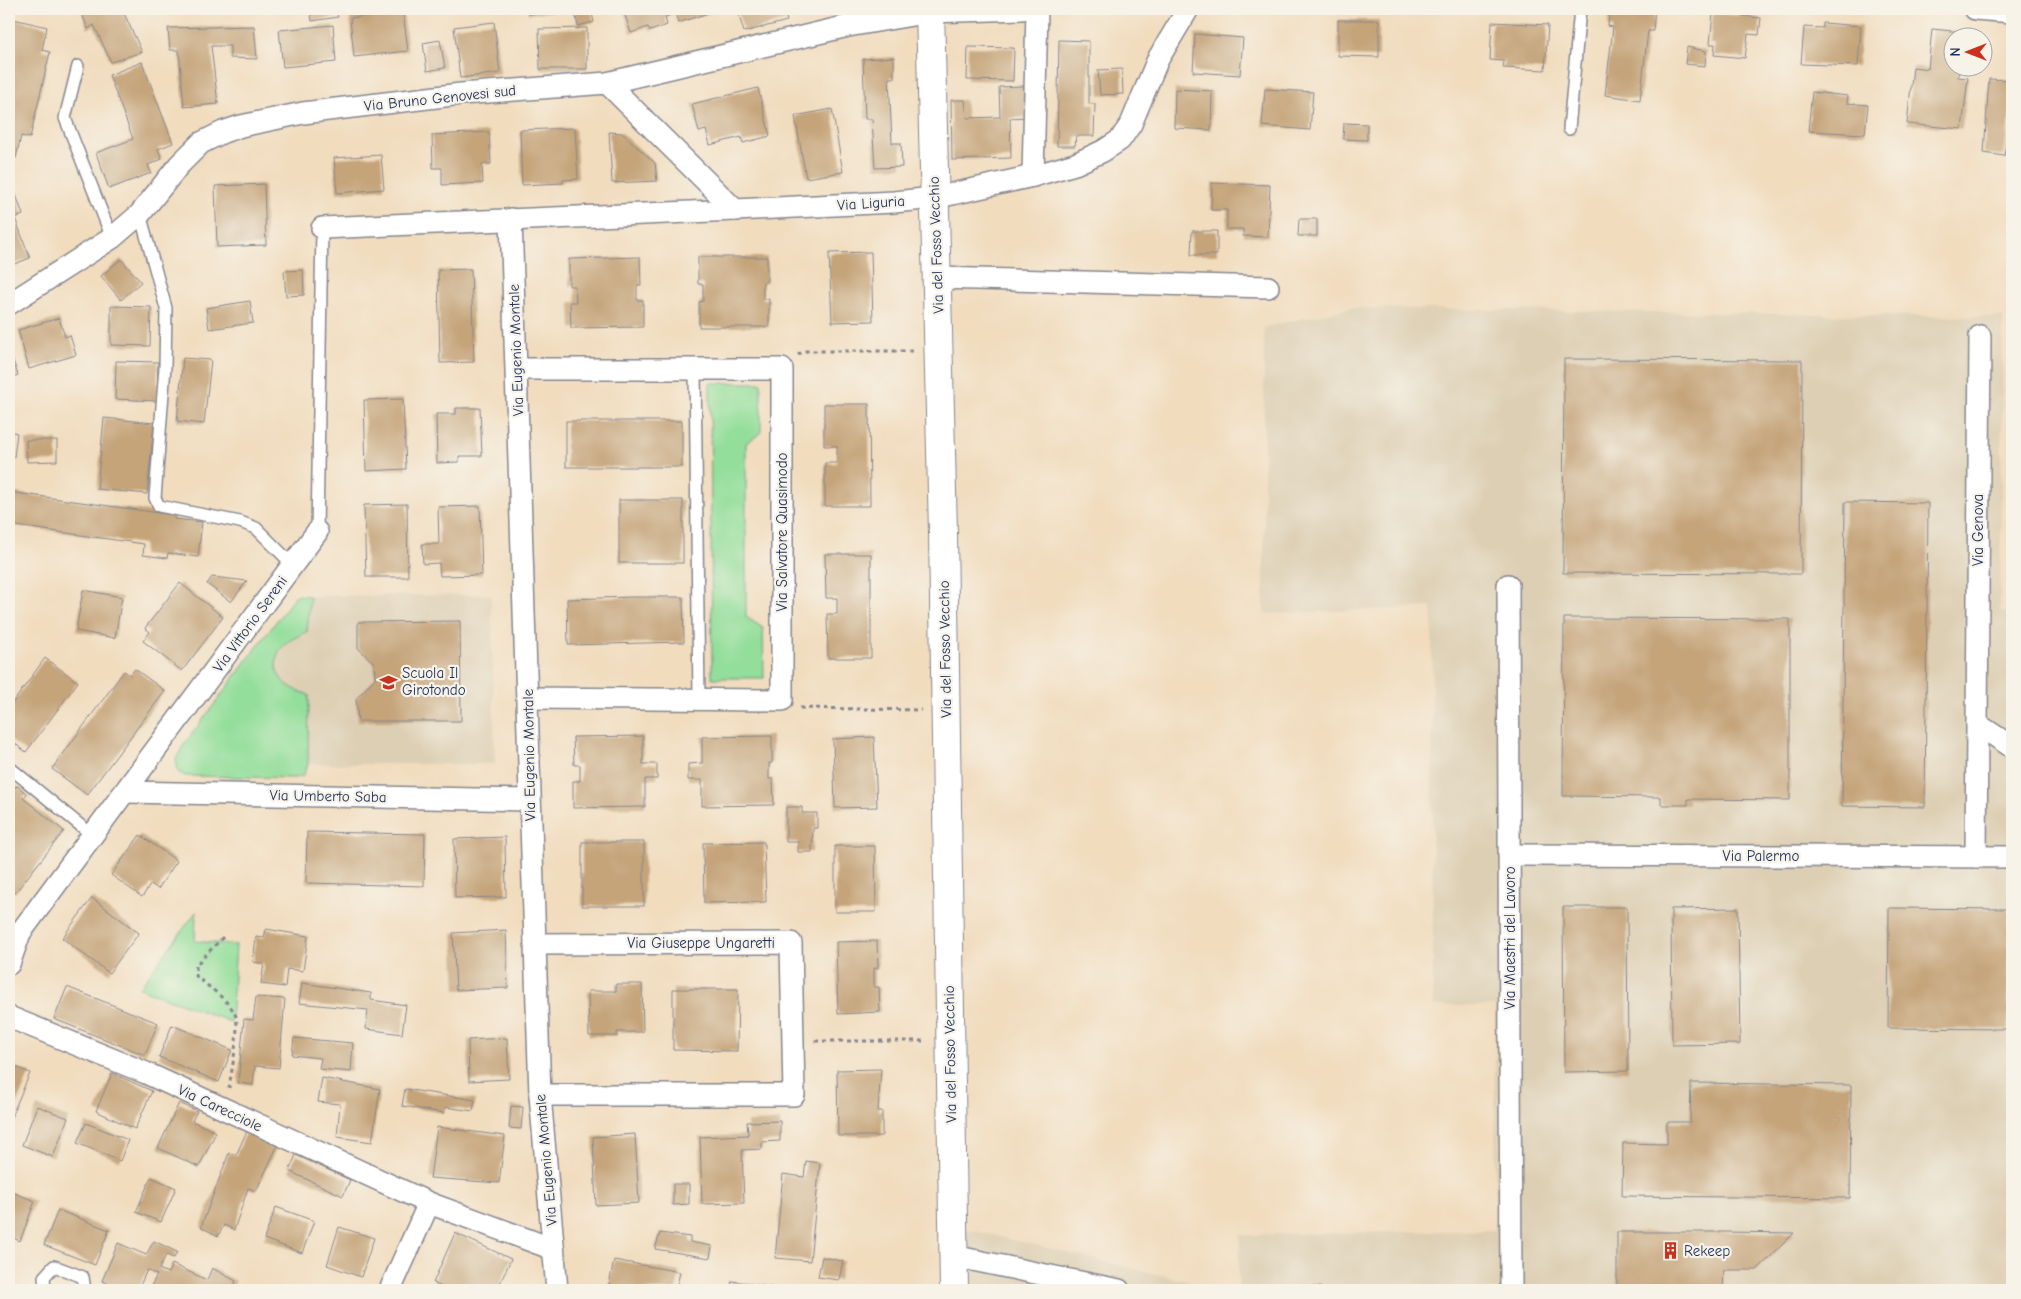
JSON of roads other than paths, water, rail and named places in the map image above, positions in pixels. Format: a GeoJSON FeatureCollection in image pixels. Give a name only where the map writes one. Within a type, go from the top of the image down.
{"type":"FeatureCollection","features":[{"type":"Feature","properties":{"kind":"street","name":"Via Bruno Genovesi sud"},"geometry":{"type":"LineString","coordinates":[[9,304],[112,238],[140,214],[178,165],[201,144],[223,132],[241,126],[303,113],[451,96],[607,83],[848,26],[930,10],[1022,9]]}},
{"type":"Feature","properties":{"kind":"street"},"geometry":{"type":"LineString","coordinates":[[1033,176],[1037,9]]}},
{"type":"Feature","properties":{"kind":"street","name":"Via Liguria"},"geometry":{"type":"LineString","coordinates":[[735,210],[934,198],[1033,176],[1075,164],[1103,151],[1120,140],[1142,101],[1158,58],[1188,9]]}},
{"type":"Feature","properties":{"kind":"street"},"geometry":{"type":"LineString","coordinates":[[1974,9],[2012,12]]}},
{"type":"Feature","properties":{"kind":"street","name":"Via del Fosso Vecchio"},"geometry":{"type":"LineString","coordinates":[[930,10],[946,710],[949,1041],[954,1290]]}},
{"type":"Feature","properties":{"kind":"street"},"geometry":{"type":"LineString","coordinates":[[607,83],[735,210]]}},
{"type":"Feature","properties":{"kind":"street"},"geometry":{"type":"LineString","coordinates":[[322,228],[735,210]]}},
{"type":"Feature","properties":{"kind":"street","name":"Via Eugenio Montale"},"geometry":{"type":"LineString","coordinates":[[511,219],[540,1095],[557,1290]]}},
{"type":"Feature","properties":{"kind":"street"},"geometry":{"type":"LineString","coordinates":[[937,278],[1268,287]]}},
{"type":"Feature","properties":{"kind":"street","name":"Via Genova"},"geometry":{"type":"LineString","coordinates":[[1976,857],[1980,336]]}},
{"type":"Feature","properties":{"kind":"street"},"geometry":{"type":"LineString","coordinates":[[517,369],[695,368]]}},
{"type":"Feature","properties":{"kind":"street","name":"Via Salvatore Quasimodo"},"geometry":{"type":"LineString","coordinates":[[695,368],[782,369],[782,700],[699,699]]}},
{"type":"Feature","properties":{"kind":"street","name":"Via Vittorio Sereni"},"geometry":{"type":"LineString","coordinates":[[9,964],[20,933],[317,532]]}},
{"type":"Feature","properties":{"kind":"street","name":"Via Maestri del Lavoro"},"geometry":{"type":"LineString","coordinates":[[1508,585],[1510,1290]]}},
{"type":"Feature","properties":{"kind":"street"},"geometry":{"type":"LineString","coordinates":[[528,698],[699,699]]}},
{"type":"Feature","properties":{"kind":"street"},"geometry":{"type":"LineString","coordinates":[[1977,724],[2012,748]]}},
{"type":"Feature","properties":{"kind":"street","name":"Via Umberto Saba"},"geometry":{"type":"LineString","coordinates":[[126,792],[529,800]]}},
{"type":"Feature","properties":{"kind":"street","name":"Via Palermo"},"geometry":{"type":"LineString","coordinates":[[1510,855],[2012,857]]}},
{"type":"Feature","properties":{"kind":"street","name":"Via Giuseppe Ungaretti"},"geometry":{"type":"LineString","coordinates":[[535,944],[791,943],[794,1095],[540,1095]]}},
{"type":"Feature","properties":{"kind":"street","name":"Via Carecciole"},"geometry":{"type":"LineString","coordinates":[[9,1017],[146,1074],[429,1202],[553,1249]]}},
{"type":"Feature","properties":{"kind":"street"},"geometry":{"type":"LineString","coordinates":[[390,1290],[429,1202]]}},
{"type":"Feature","properties":{"kind":"street"},"geometry":{"type":"LineString","coordinates":[[954,1256],[1119,1290]]}},
{"type":"Feature","properties":{"kind":"lane"},"geometry":{"type":"LineString","coordinates":[[1569,129],[1580,9]]}},
{"type":"Feature","properties":{"kind":"lane"},"geometry":{"type":"LineString","coordinates":[[78,66],[65,118],[112,238]]}},
{"type":"Feature","properties":{"kind":"lane"},"geometry":{"type":"LineString","coordinates":[[140,214],[166,308],[165,367],[155,498],[160,506],[240,522],[256,528],[293,565]]}},
{"type":"Feature","properties":{"kind":"lane","name":"Via Vittorio Sereni"},"geometry":{"type":"LineString","coordinates":[[317,532],[322,228]]}},
{"type":"Feature","properties":{"kind":"lane"},"geometry":{"type":"LineString","coordinates":[[695,368],[699,699]]}},
{"type":"Feature","properties":{"kind":"lane"},"geometry":{"type":"LineString","coordinates":[[9,767],[92,834]]}},
{"type":"Feature","properties":{"kind":"lane"},"geometry":{"type":"LineString","coordinates":[[45,1290],[44,1277],[54,1266],[83,1277],[85,1290]]}},
{"type":"Feature","properties":{"kind":"place","name":"Scuola Il Girotondo"},"geometry":{"type":"Point","coordinates":[388,682]}},
{"type":"Feature","properties":{"kind":"place","name":"Rekeep"},"geometry":{"type":"Point","coordinates":[1670,1251]}}]}
